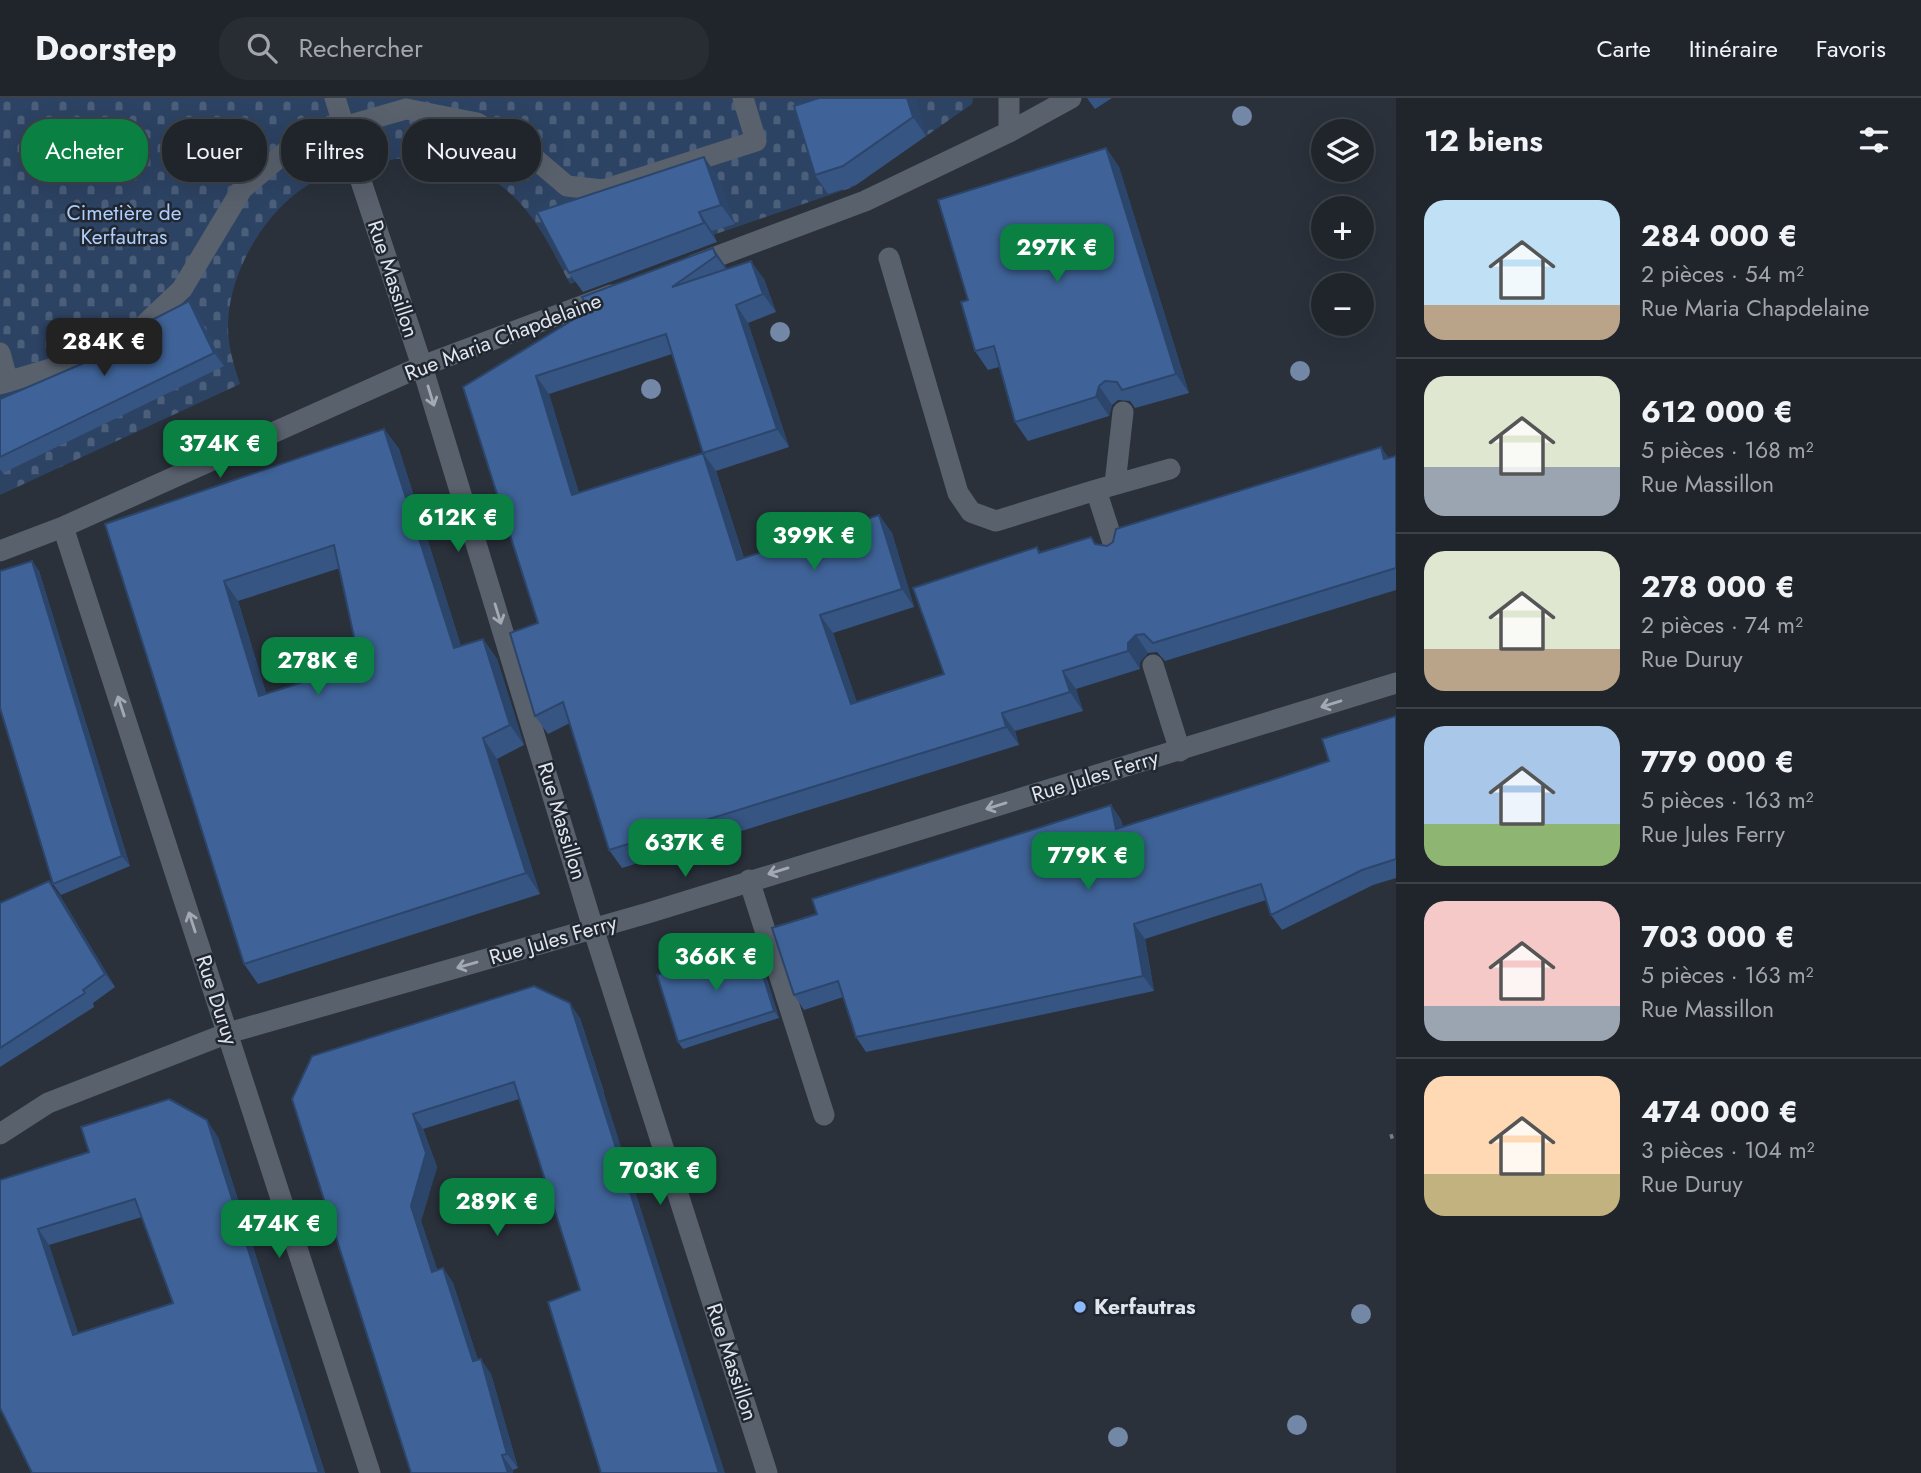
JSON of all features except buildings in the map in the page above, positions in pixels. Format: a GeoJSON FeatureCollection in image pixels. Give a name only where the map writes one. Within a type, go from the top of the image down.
{"type":"FeatureCollection","features":[{"type":"Feature","properties":{"kind":"street","name":"Rue Massillon"},"geometry":{"type":"LineString","coordinates":[[335,98],[341,119]]}},
{"type":"Feature","properties":{"kind":"street"},"geometry":{"type":"LineString","coordinates":[[367,119],[406,109],[477,123],[527,152],[567,187],[603,190],[756,141],[743,98]]}},
{"type":"Feature","properties":{"kind":"street"},"geometry":{"type":"LineString","coordinates":[[1009,98],[1009,132]]}},
{"type":"Feature","properties":{"kind":"street"},"geometry":{"type":"LineString","coordinates":[[670,274],[865,201],[1009,132],[1071,98]]}},
{"type":"Feature","properties":{"kind":"street"},"geometry":{"type":"LineString","coordinates":[[0,353],[4,383],[101,354],[142,326],[182,289],[242,189],[281,156]]}},
{"type":"Feature","properties":{"kind":"street","name":"Rue Massillon"},"geometry":{"type":"LineString","coordinates":[[361,182],[422,366],[593,928],[767,1473]]}},
{"type":"Feature","properties":{"kind":"street"},"geometry":{"type":"LineString","coordinates":[[889,258],[958,493],[971,512],[996,522],[1170,469]]}},
{"type":"Feature","properties":{"kind":"street","name":"Rue Maria Chapdelaine"},"geometry":{"type":"LineString","coordinates":[[0,551],[63,527],[422,366],[630,288]]}},
{"type":"Feature","properties":{"kind":"street"},"geometry":{"type":"LineString","coordinates":[[1115,552],[1106,487],[1123,412]]}},
{"type":"Feature","properties":{"kind":"street","name":"Rue Duruy"},"geometry":{"type":"LineString","coordinates":[[63,527],[370,1473]]}},
{"type":"Feature","properties":{"kind":"street"},"geometry":{"type":"LineString","coordinates":[[1153,665],[1180,751]]}},
{"type":"Feature","properties":{"kind":"street","name":"Rue Jules Ferry"},"geometry":{"type":"LineString","coordinates":[[0,1134],[48,1103],[228,1033],[593,928],[1396,683]]}},
{"type":"Feature","properties":{"kind":"street"},"geometry":{"type":"LineString","coordinates":[[749,880],[824,1115]]}},
{"type":"Feature","properties":{"kind":"path"},"geometry":{"type":"LineString","coordinates":[[1390,1137],[1396,1135]]}},
{"type":"Feature","properties":{"kind":"green space","name":"Cimetière de Kerfautras"},"geometry":{"type":"Polygon","coordinates":[[[0,98],[973,98],[972,104],[853,187],[570,284],[541,230],[523,206],[495,182],[541,182],[541,119],[402,119],[402,159],[388,161],[388,119],[281,119],[281,182],[314,182],[289,199],[275,213],[250,248],[241,267],[234,287],[228,327],[230,349],[240,384],[0,495],[0,98]]]}},
{"type":"Feature","properties":{"kind":"place","name":"Kerfautras"},"geometry":{"type":"Point","coordinates":[1080,1307]}}]}
